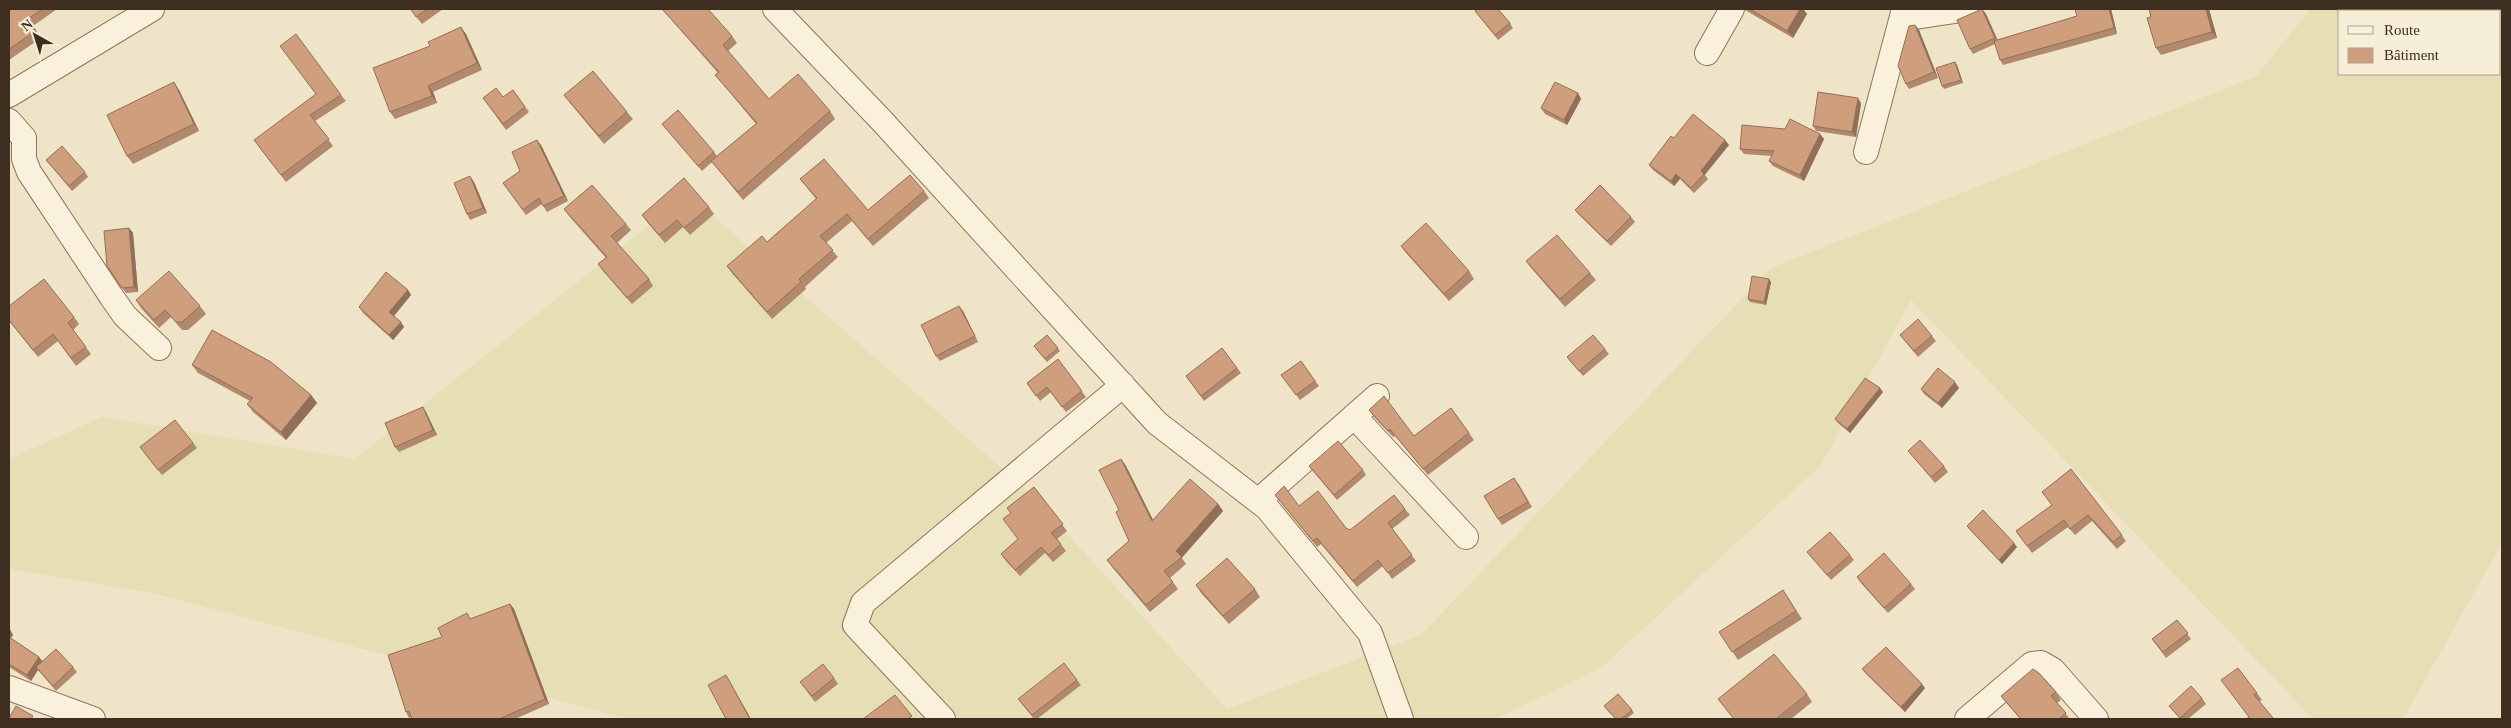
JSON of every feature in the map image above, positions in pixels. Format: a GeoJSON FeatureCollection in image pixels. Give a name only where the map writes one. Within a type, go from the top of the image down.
{"type":"FeatureCollection","features":[{"type":"Feature","properties":{"kind":"street"},"geometry":{"type":"LineString","coordinates":[[9,95],[152,9]]}},
{"type":"Feature","properties":{"kind":"street"},"geometry":{"type":"LineString","coordinates":[[775,9],[883,122],[1157,422],[1267,508],[1370,633],[1401,719]]}},
{"type":"Feature","properties":{"kind":"street"},"geometry":{"type":"LineString","coordinates":[[1707,53],[1732,9]]}},
{"type":"Feature","properties":{"kind":"street"},"geometry":{"type":"LineString","coordinates":[[1866,152],[1903,14],[1968,9]]}},
{"type":"Feature","properties":{"kind":"street"},"geometry":{"type":"LineString","coordinates":[[9,121],[24,138],[24,159],[28,172],[125,316],[159,348]]}},
{"type":"Feature","properties":{"kind":"street"},"geometry":{"type":"LineString","coordinates":[[943,719],[855,625],[863,603],[1123,385]]}},
{"type":"Feature","properties":{"kind":"street"},"geometry":{"type":"LineString","coordinates":[[1258,501],[1377,396]]}},
{"type":"Feature","properties":{"kind":"street"},"geometry":{"type":"LineString","coordinates":[[1354,416],[1466,537]]}},
{"type":"Feature","properties":{"kind":"street"},"geometry":{"type":"LineString","coordinates":[[1967,719],[2032,664],[2041,663],[2054,670],[2096,719]]}},
{"type":"Feature","properties":{"kind":"street"},"geometry":{"type":"LineString","coordinates":[[9,688],[93,719]]}},
{"type":"Feature","properties":{"kind":"shaded area"},"geometry":{"type":"Polygon","coordinates":[[[2311,9],[2502,9],[2502,543],[2403,719],[2313,719],[1911,300],[1821,465],[1602,667],[1496,719],[628,719],[152,593],[9,569],[9,459],[102,417],[355,459],[688,194],[1029,492],[1227,709],[1421,635],[1771,268],[2255,77],[2311,9]]]}},
{"type":"Feature","properties":{"kind":"building"},"geometry":{"type":"Polygon","coordinates":[[[9,9],[42,9],[28,19],[36,31],[9,49],[9,9]]]}},
{"type":"Feature","properties":{"kind":"building"},"geometry":{"type":"Polygon","coordinates":[[[411,9],[427,9],[416,17],[411,9]]]}},
{"type":"Feature","properties":{"kind":"building"},"geometry":{"type":"Polygon","coordinates":[[[662,9],[708,9],[732,36],[723,45],[769,99],[798,74],[830,111],[738,192],[711,161],[757,123],[715,75],[719,72],[662,9]]]}},
{"type":"Feature","properties":{"kind":"building"},"geometry":{"type":"Polygon","coordinates":[[[1478,9],[1498,9],[1510,23],[1495,35],[1475,11],[1478,9]]]}},
{"type":"Feature","properties":{"kind":"building"},"geometry":{"type":"Polygon","coordinates":[[[1750,9],[1800,9],[1787,31],[1750,9]]]}},
{"type":"Feature","properties":{"kind":"building"},"geometry":{"type":"Polygon","coordinates":[[[1982,9],[1995,38],[1970,49],[1957,20],[1982,9]]]}},
{"type":"Feature","properties":{"kind":"building"},"geometry":{"type":"Polygon","coordinates":[[[2075,9],[2109,9],[2114,28],[2000,60],[1994,41],[2077,16],[2075,9]]]}},
{"type":"Feature","properties":{"kind":"building"},"geometry":{"type":"Polygon","coordinates":[[[2149,9],[2206,9],[2212,32],[2156,48],[2147,18],[2151,17],[2149,9]]]}},
{"type":"Feature","properties":{"kind":"building"},"geometry":{"type":"Polygon","coordinates":[[[1915,25],[1934,72],[1906,84],[1898,66],[1909,26],[1915,25]]]}},
{"type":"Feature","properties":{"kind":"building"},"geometry":{"type":"Polygon","coordinates":[[[461,27],[477,63],[428,86],[432,96],[390,112],[373,68],[430,46],[428,42],[461,27]]]}},
{"type":"Feature","properties":{"kind":"building"},"geometry":{"type":"Polygon","coordinates":[[[296,34],[341,95],[310,115],[329,139],[281,175],[254,140],[316,94],[280,46],[296,34]]]}},
{"type":"Feature","properties":{"kind":"building"},"geometry":{"type":"Polygon","coordinates":[[[1955,62],[1961,80],[1942,86],[1936,68],[1955,62]]]}},
{"type":"Feature","properties":{"kind":"building"},"geometry":{"type":"Polygon","coordinates":[[[593,71],[627,112],[599,136],[564,95],[593,71]]]}},
{"type":"Feature","properties":{"kind":"building"},"geometry":{"type":"Polygon","coordinates":[[[174,82],[194,124],[127,156],[107,115],[174,82]]]}},
{"type":"Feature","properties":{"kind":"building"},"geometry":{"type":"Polygon","coordinates":[[[1555,82],[1578,93],[1564,120],[1541,108],[1555,82]]]}},
{"type":"Feature","properties":{"kind":"building"},"geometry":{"type":"Polygon","coordinates":[[[496,88],[503,97],[513,90],[525,107],[503,124],[483,98],[496,88]]]}},
{"type":"Feature","properties":{"kind":"building"},"geometry":{"type":"Polygon","coordinates":[[[1818,92],[1858,98],[1852,132],[1813,126],[1818,92]]]}},
{"type":"Feature","properties":{"kind":"building"},"geometry":{"type":"Polygon","coordinates":[[[678,110],[714,152],[698,166],[662,124],[678,110]]]}},
{"type":"Feature","properties":{"kind":"building"},"geometry":{"type":"Polygon","coordinates":[[[1693,114],[1725,140],[1701,171],[1704,174],[1691,188],[1676,174],[1671,181],[1649,165],[1671,136],[1674,138],[1693,114]]]}},
{"type":"Feature","properties":{"kind":"building"},"geometry":{"type":"Polygon","coordinates":[[[1790,119],[1820,134],[1800,175],[1769,161],[1774,151],[1740,149],[1742,125],[1785,129],[1790,119]]]}},
{"type":"Feature","properties":{"kind":"building"},"geometry":{"type":"Polygon","coordinates":[[[537,140],[564,196],[543,206],[539,198],[523,210],[503,183],[520,171],[512,152],[537,140]]]}},
{"type":"Feature","properties":{"kind":"building"},"geometry":{"type":"Polygon","coordinates":[[[62,146],[85,172],[69,186],[46,160],[62,146]]]}},
{"type":"Feature","properties":{"kind":"building"},"geometry":{"type":"Polygon","coordinates":[[[824,159],[868,210],[910,175],[924,191],[868,239],[847,214],[820,236],[833,250],[799,279],[801,282],[767,312],[727,266],[762,236],[767,242],[817,198],[800,179],[824,159]]]}},
{"type":"Feature","properties":{"kind":"building"},"geometry":{"type":"Polygon","coordinates":[[[470,176],[483,208],[467,214],[454,183],[470,176]]]}},
{"type":"Feature","properties":{"kind":"building"},"geometry":{"type":"Polygon","coordinates":[[[684,178],[709,207],[684,228],[677,220],[659,235],[642,215],[684,178]]]}},
{"type":"Feature","properties":{"kind":"building"},"geometry":{"type":"Polygon","coordinates":[[[592,185],[626,224],[611,236],[649,279],[627,298],[598,264],[607,257],[564,209],[592,185]]]}},
{"type":"Feature","properties":{"kind":"building"},"geometry":{"type":"Polygon","coordinates":[[[1600,185],[1631,217],[1607,241],[1575,210],[1600,185]]]}},
{"type":"Feature","properties":{"kind":"building"},"geometry":{"type":"Polygon","coordinates":[[[1426,223],[1469,271],[1444,294],[1401,246],[1426,223]]]}},
{"type":"Feature","properties":{"kind":"building"},"geometry":{"type":"Polygon","coordinates":[[[129,228],[134,287],[122,288],[107,266],[104,231],[129,228]]]}},
{"type":"Feature","properties":{"kind":"building"},"geometry":{"type":"Polygon","coordinates":[[[1557,235],[1590,273],[1560,299],[1526,261],[1557,235]]]}},
{"type":"Feature","properties":{"kind":"building"},"geometry":{"type":"Polygon","coordinates":[[[169,271],[200,306],[182,322],[176,322],[165,310],[154,320],[136,300],[169,271]]]}},
{"type":"Feature","properties":{"kind":"building"},"geometry":{"type":"Polygon","coordinates":[[[386,272],[408,290],[389,312],[401,322],[389,335],[359,307],[386,272]]]}},
{"type":"Feature","properties":{"kind":"building"},"geometry":{"type":"Polygon","coordinates":[[[1752,276],[1769,279],[1764,302],[1748,299],[1752,276]]]}},
{"type":"Feature","properties":{"kind":"building"},"geometry":{"type":"Polygon","coordinates":[[[44,279],[74,317],[68,323],[86,347],[71,358],[53,334],[33,350],[9,320],[9,306],[44,279]]]}},
{"type":"Feature","properties":{"kind":"building"},"geometry":{"type":"Polygon","coordinates":[[[959,306],[975,336],[936,356],[921,325],[959,306]]]}},
{"type":"Feature","properties":{"kind":"building"},"geometry":{"type":"Polygon","coordinates":[[[1918,319],[1932,336],[1914,351],[1900,335],[1918,319]]]}},
{"type":"Feature","properties":{"kind":"building"},"geometry":{"type":"Polygon","coordinates":[[[212,330],[271,362],[311,395],[281,432],[247,404],[253,398],[192,365],[212,330]]]}},
{"type":"Feature","properties":{"kind":"building"},"geometry":{"type":"Polygon","coordinates":[[[1047,335],[1058,348],[1045,359],[1034,346],[1047,335]]]}},
{"type":"Feature","properties":{"kind":"building"},"geometry":{"type":"Polygon","coordinates":[[[1593,335],[1605,349],[1579,371],[1567,357],[1593,335]]]}},
{"type":"Feature","properties":{"kind":"building"},"geometry":{"type":"Polygon","coordinates":[[[1222,348],[1237,368],[1201,396],[1186,376],[1222,348]]]}},
{"type":"Feature","properties":{"kind":"building"},"geometry":{"type":"Polygon","coordinates":[[[1058,359],[1082,391],[1062,407],[1047,387],[1036,396],[1027,383],[1058,359]]]}},
{"type":"Feature","properties":{"kind":"building"},"geometry":{"type":"Polygon","coordinates":[[[1301,361],[1315,381],[1296,395],[1281,375],[1301,361]]]}},
{"type":"Feature","properties":{"kind":"building"},"geometry":{"type":"Polygon","coordinates":[[[1938,368],[1955,382],[1938,403],[1921,389],[1938,368]]]}},
{"type":"Feature","properties":{"kind":"building"},"geometry":{"type":"Polygon","coordinates":[[[1865,378],[1880,388],[1847,429],[1835,419],[1865,378]]]}},
{"type":"Feature","properties":{"kind":"building"},"geometry":{"type":"Polygon","coordinates":[[[1384,396],[1414,436],[1451,408],[1469,433],[1423,469],[1390,429],[1388,431],[1369,410],[1384,396]]]}},
{"type":"Feature","properties":{"kind":"building"},"geometry":{"type":"Polygon","coordinates":[[[423,407],[433,430],[395,447],[385,423],[423,407]]]}},
{"type":"Feature","properties":{"kind":"building"},"geometry":{"type":"Polygon","coordinates":[[[175,420],[193,443],[158,470],[140,447],[175,420]]]}},
{"type":"Feature","properties":{"kind":"building"},"geometry":{"type":"Polygon","coordinates":[[[1920,440],[1944,466],[1931,477],[1908,451],[1920,440]]]}},
{"type":"Feature","properties":{"kind":"building"},"geometry":{"type":"Polygon","coordinates":[[[1338,441],[1363,470],[1334,495],[1309,466],[1338,441]]]}},
{"type":"Feature","properties":{"kind":"building"},"geometry":{"type":"Polygon","coordinates":[[[1121,459],[1152,521],[1190,479],[1218,504],[1176,551],[1182,557],[1164,571],[1173,582],[1146,605],[1107,560],[1129,541],[1116,512],[1119,510],[1099,470],[1121,459]]]}},
{"type":"Feature","properties":{"kind":"building"},"geometry":{"type":"Polygon","coordinates":[[[2071,469],[2122,535],[2113,542],[2088,515],[2070,529],[2064,520],[2027,546],[2016,531],[2052,505],[2042,492],[2071,469]]]}},
{"type":"Feature","properties":{"kind":"building"},"geometry":{"type":"Polygon","coordinates":[[[1514,478],[1528,502],[1498,519],[1484,496],[1514,478]]]}},
{"type":"Feature","properties":{"kind":"building"},"geometry":{"type":"Polygon","coordinates":[[[1284,486],[1299,506],[1318,491],[1346,528],[1350,530],[1394,495],[1405,509],[1388,523],[1412,555],[1388,573],[1378,560],[1353,581],[1317,538],[1313,541],[1275,495],[1284,486]]]}},
{"type":"Feature","properties":{"kind":"building"},"geometry":{"type":"Polygon","coordinates":[[[1034,487],[1063,524],[1051,533],[1061,544],[1049,555],[1041,547],[1015,570],[1001,554],[1018,539],[1003,519],[1011,513],[1007,508],[1034,487]]]}},
{"type":"Feature","properties":{"kind":"building"},"geometry":{"type":"Polygon","coordinates":[[[1983,510],[2014,543],[1999,560],[1967,526],[1983,510]]]}},
{"type":"Feature","properties":{"kind":"building"},"geometry":{"type":"Polygon","coordinates":[[[1830,532],[1850,555],[1827,575],[1807,552],[1830,532]]]}},
{"type":"Feature","properties":{"kind":"building"},"geometry":{"type":"Polygon","coordinates":[[[1884,553],[1911,584],[1884,608],[1857,577],[1884,553]]]}},
{"type":"Feature","properties":{"kind":"building"},"geometry":{"type":"Polygon","coordinates":[[[1227,558],[1255,589],[1223,616],[1196,585],[1227,558]]]}},
{"type":"Feature","properties":{"kind":"building"},"geometry":{"type":"Polygon","coordinates":[[[1783,590],[1796,611],[1732,652],[1719,632],[1783,590]]]}},
{"type":"Feature","properties":{"kind":"building"},"geometry":{"type":"Polygon","coordinates":[[[510,604],[545,699],[499,719],[412,719],[409,711],[406,712],[388,655],[442,637],[438,628],[467,613],[470,619],[510,604]]]}},
{"type":"Feature","properties":{"kind":"building"},"geometry":{"type":"Polygon","coordinates":[[[2177,620],[2188,633],[2163,652],[2152,639],[2177,620]]]}},
{"type":"Feature","properties":{"kind":"building"},"geometry":{"type":"Polygon","coordinates":[[[9,637],[39,657],[27,675],[9,664],[9,637]]]}},
{"type":"Feature","properties":{"kind":"building"},"geometry":{"type":"Polygon","coordinates":[[[1886,647],[1922,684],[1901,707],[1862,669],[1886,647]]]}},
{"type":"Feature","properties":{"kind":"building"},"geometry":{"type":"Polygon","coordinates":[[[56,649],[73,667],[53,686],[36,667],[56,649]]]}},
{"type":"Feature","properties":{"kind":"building"},"geometry":{"type":"Polygon","coordinates":[[[1774,654],[1807,694],[1776,719],[1734,719],[1718,699],[1774,654]]]}},
{"type":"Feature","properties":{"kind":"building"},"geometry":{"type":"Polygon","coordinates":[[[1064,663],[1077,680],[1032,715],[1018,699],[1064,663]]]}},
{"type":"Feature","properties":{"kind":"building"},"geometry":{"type":"Polygon","coordinates":[[[823,664],[834,678],[812,696],[800,682],[823,664]]]}},
{"type":"Feature","properties":{"kind":"building"},"geometry":{"type":"Polygon","coordinates":[[[2238,668],[2257,693],[2254,695],[2274,719],[2246,719],[2249,717],[2221,680],[2238,668]]]}},
{"type":"Feature","properties":{"kind":"building"},"geometry":{"type":"Polygon","coordinates":[[[2033,669],[2056,692],[2051,696],[2066,713],[2059,719],[2021,719],[2001,696],[2033,669]]]}},
{"type":"Feature","properties":{"kind":"building"},"geometry":{"type":"Polygon","coordinates":[[[726,675],[750,719],[726,719],[708,685],[726,675]]]}},
{"type":"Feature","properties":{"kind":"building"},"geometry":{"type":"Polygon","coordinates":[[[2191,686],[2202,698],[2180,718],[2169,706],[2191,686]]]}},
{"type":"Feature","properties":{"kind":"building"},"geometry":{"type":"Polygon","coordinates":[[[1618,694],[1632,710],[1621,719],[1616,719],[1604,706],[1618,694]]]}},
{"type":"Feature","properties":{"kind":"building"},"geometry":{"type":"Polygon","coordinates":[[[895,695],[912,716],[908,719],[863,719],[895,695]]]}},
{"type":"Feature","properties":{"kind":"building"},"geometry":{"type":"Polygon","coordinates":[[[16,706],[33,716],[31,719],[9,719],[16,706]]]}}]}
